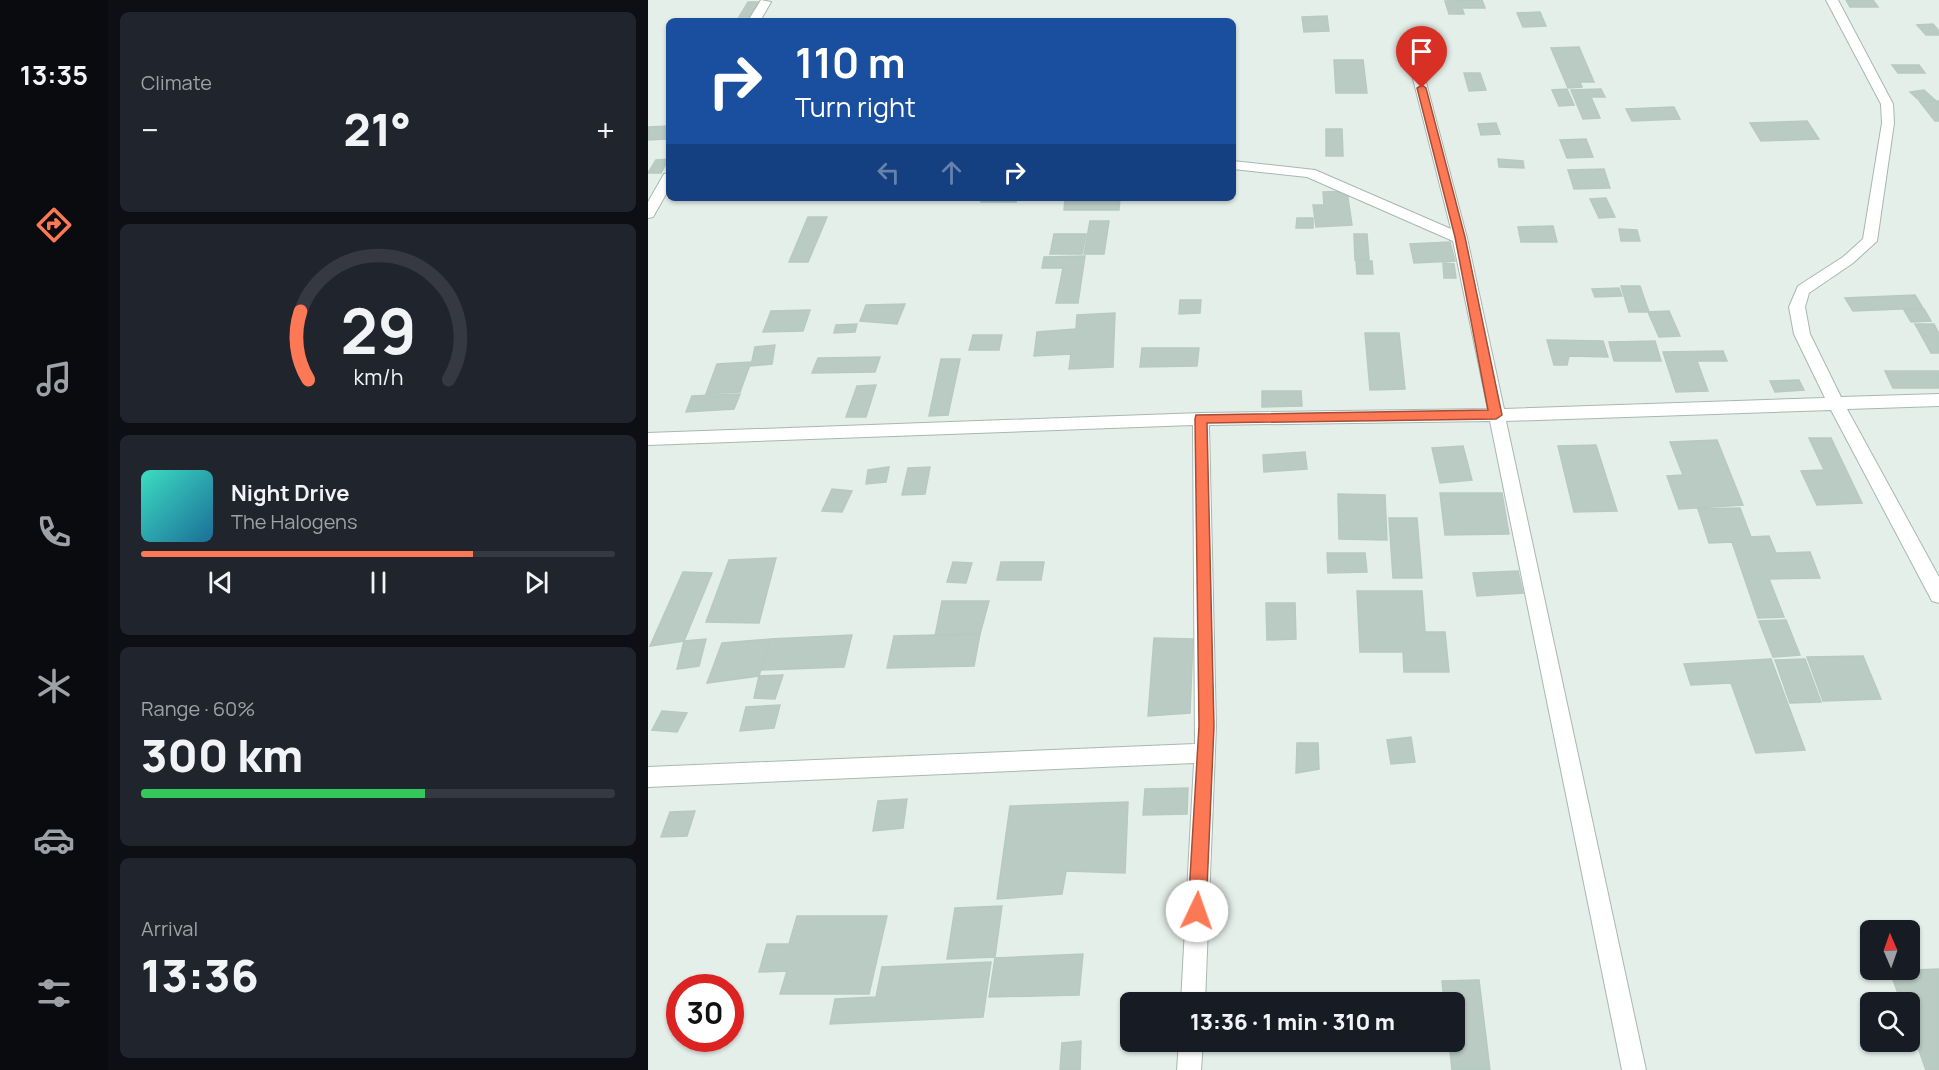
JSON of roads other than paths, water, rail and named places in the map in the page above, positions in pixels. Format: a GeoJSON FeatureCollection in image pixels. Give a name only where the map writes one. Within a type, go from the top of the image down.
{"type":"FeatureCollection","features":[{"type":"Feature","properties":{"kind":"street"},"geometry":{"type":"LineString","coordinates":[[1832,0],[1887,104],[1888,123],[1870,241],[1848,260],[1803,290],[1797,307],[1802,334],[1836,404],[1939,595]]}},
{"type":"Feature","properties":{"kind":"street"},"geometry":{"type":"LineString","coordinates":[[756,18],[765,2]]}},
{"type":"Feature","properties":{"kind":"street"},"geometry":{"type":"LineString","coordinates":[[1416,67],[1460,237],[1634,1070]]}},
{"type":"Feature","properties":{"kind":"street"},"geometry":{"type":"LineString","coordinates":[[1236,165],[1310,173],[1460,237]]}},
{"type":"Feature","properties":{"kind":"street"},"geometry":{"type":"LineString","coordinates":[[648,214],[666,182]]}},
{"type":"Feature","properties":{"kind":"street"},"geometry":{"type":"LineString","coordinates":[[648,440],[1201,419],[1496,415],[1939,400]]}},
{"type":"Feature","properties":{"kind":"street"},"geometry":{"type":"LineString","coordinates":[[1193,992],[1206,726],[1201,419]]}},
{"type":"Feature","properties":{"kind":"street"},"geometry":{"type":"LineString","coordinates":[[648,777],[1204,753]]}},
{"type":"Feature","properties":{"kind":"street"},"geometry":{"type":"LineString","coordinates":[[1190,1070],[1191,1052]]}}]}
